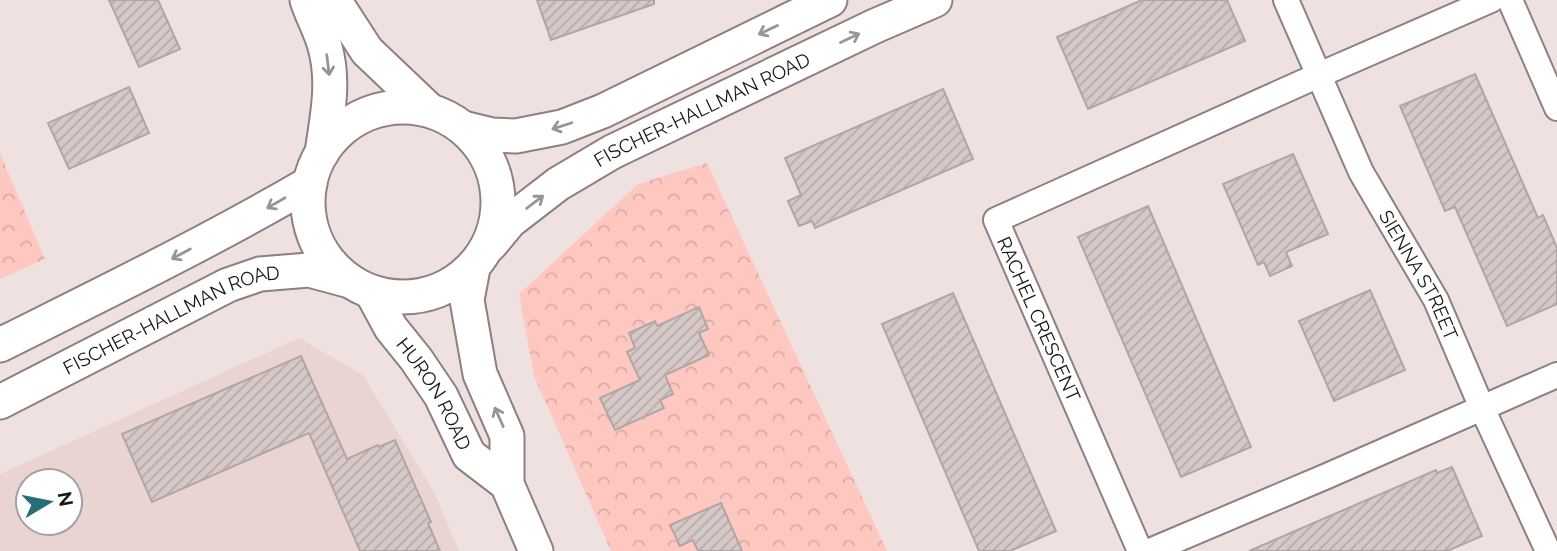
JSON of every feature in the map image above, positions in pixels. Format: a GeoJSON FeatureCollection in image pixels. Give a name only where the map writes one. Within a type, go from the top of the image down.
{"type":"FeatureCollection","features":[{"type":"Feature","properties":{"kind":"main road"},"geometry":{"type":"LineString","coordinates":[[307,0],[326,50],[331,95],[322,153],[310,183],[308,211],[315,238],[329,263],[361,287],[408,298],[444,289],[480,258],[497,223],[498,194],[492,166],[463,128],[428,109],[367,51],[334,0]]}},
{"type":"Feature","properties":{"kind":"main road"},"geometry":{"type":"LineString","coordinates":[[463,128],[492,135],[516,136],[562,127],[603,111],[830,0]]}},
{"type":"Feature","properties":{"kind":"main road","name":"FISCHER-HALLMAN ROAD"},"geometry":{"type":"LineString","coordinates":[[480,258],[510,221],[558,184],[612,152],[935,0]]}},
{"type":"Feature","properties":{"kind":"main road"},"geometry":{"type":"LineString","coordinates":[[322,153],[345,127],[374,111],[397,107],[428,109]]}},
{"type":"Feature","properties":{"kind":"main road"},"geometry":{"type":"LineString","coordinates":[[0,345],[196,247],[310,183]]}},
{"type":"Feature","properties":{"kind":"main road","name":"HURON ROAD"},"geometry":{"type":"LineString","coordinates":[[480,258],[467,300],[473,339],[480,374],[507,436],[507,484],[536,551]]}},
{"type":"Feature","properties":{"kind":"main road","name":"FISCHER-HALLMAN ROAD"},"geometry":{"type":"LineString","coordinates":[[0,402],[228,285],[260,274],[309,270],[361,287]]}},
{"type":"Feature","properties":{"kind":"main road","name":"HURON ROAD"},"geometry":{"type":"LineString","coordinates":[[361,287],[441,396],[469,455],[507,484]]}},
{"type":"Feature","properties":{"kind":"street","name":"SIENNA STREET"},"geometry":{"type":"LineString","coordinates":[[1286,0],[1361,172],[1436,300],[1548,551]]}},
{"type":"Feature","properties":{"kind":"street"},"geometry":{"type":"LineString","coordinates":[[1319,75],[1491,0]]}},
{"type":"Feature","properties":{"kind":"street"},"geometry":{"type":"LineString","coordinates":[[1510,0],[1557,108]]}},
{"type":"Feature","properties":{"kind":"street","name":"RACHEL CRESCENT"},"geometry":{"type":"LineString","coordinates":[[1140,551],[996,220],[1319,75]]}},
{"type":"Feature","properties":{"kind":"street"},"geometry":{"type":"LineString","coordinates":[[1150,551],[1557,375]]}},
{"type":"Feature","properties":{"kind":"shaded area"},"geometry":{"type":"Polygon","coordinates":[[[299,338],[363,375],[435,494],[459,551],[0,551],[0,474],[14,468],[14,537],[84,537],[84,467],[15,467],[299,338]]]}},
{"type":"Feature","properties":{"kind":"green space"},"geometry":{"type":"Polygon","coordinates":[[[0,153],[45,259],[0,279],[0,153]]]}},
{"type":"Feature","properties":{"kind":"green space"},"geometry":{"type":"Polygon","coordinates":[[[707,163],[887,551],[611,551],[534,376],[519,294],[638,184],[707,163]]]}},
{"type":"Feature","properties":{"kind":"building"},"geometry":{"type":"Polygon","coordinates":[[[109,0],[158,0],[180,49],[139,67],[109,0]]]}},
{"type":"Feature","properties":{"kind":"building"},"geometry":{"type":"Polygon","coordinates":[[[537,0],[654,0],[654,4],[551,40],[537,0]]]}},
{"type":"Feature","properties":{"kind":"building"},"geometry":{"type":"Polygon","coordinates":[[[1142,0],[1227,0],[1245,41],[1088,109],[1057,37],[1142,0]]]}},
{"type":"Feature","properties":{"kind":"building"},"geometry":{"type":"Polygon","coordinates":[[[1475,74],[1538,218],[1543,215],[1557,248],[1557,304],[1507,326],[1455,207],[1445,211],[1400,106],[1475,74]]]}},
{"type":"Feature","properties":{"kind":"building"},"geometry":{"type":"Polygon","coordinates":[[[129,87],[149,133],[69,169],[48,123],[129,87]]]}},
{"type":"Feature","properties":{"kind":"building"},"geometry":{"type":"Polygon","coordinates":[[[943,89],[973,159],[815,228],[812,221],[799,226],[788,201],[801,195],[785,158],[943,89]]]}},
{"type":"Feature","properties":{"kind":"building"},"geometry":{"type":"Polygon","coordinates":[[[1293,154],[1328,234],[1286,252],[1292,266],[1270,276],[1264,262],[1258,265],[1223,184],[1293,154]]]}},
{"type":"Feature","properties":{"kind":"building"},"geometry":{"type":"Polygon","coordinates":[[[1148,206],[1251,447],[1181,477],[1078,237],[1148,206]]]}},
{"type":"Feature","properties":{"kind":"building"},"geometry":{"type":"Polygon","coordinates":[[[1370,290],[1405,370],[1334,401],[1299,321],[1370,290]]]}},
{"type":"Feature","properties":{"kind":"building"},"geometry":{"type":"Polygon","coordinates":[[[953,293],[1056,531],[1010,551],[979,551],[882,324],[953,293]]]}},
{"type":"Feature","properties":{"kind":"building"},"geometry":{"type":"Polygon","coordinates":[[[699,307],[708,329],[699,333],[709,355],[665,375],[673,394],[660,400],[664,408],[615,430],[600,398],[640,380],[627,352],[635,348],[629,333],[655,321],[657,326],[699,307]]]}},
{"type":"Feature","properties":{"kind":"building"},"geometry":{"type":"Polygon","coordinates":[[[301,356],[347,459],[395,440],[431,522],[428,523],[440,551],[360,551],[309,433],[152,502],[122,434],[301,356]]]}},
{"type":"Feature","properties":{"kind":"building"},"geometry":{"type":"Polygon","coordinates":[[[1452,467],[1482,536],[1447,551],[1249,551],[1436,470],[1437,473],[1452,467]]]}},
{"type":"Feature","properties":{"kind":"building"},"geometry":{"type":"Polygon","coordinates":[[[721,503],[742,551],[698,551],[693,540],[680,546],[670,525],[721,503]]]}}]}
